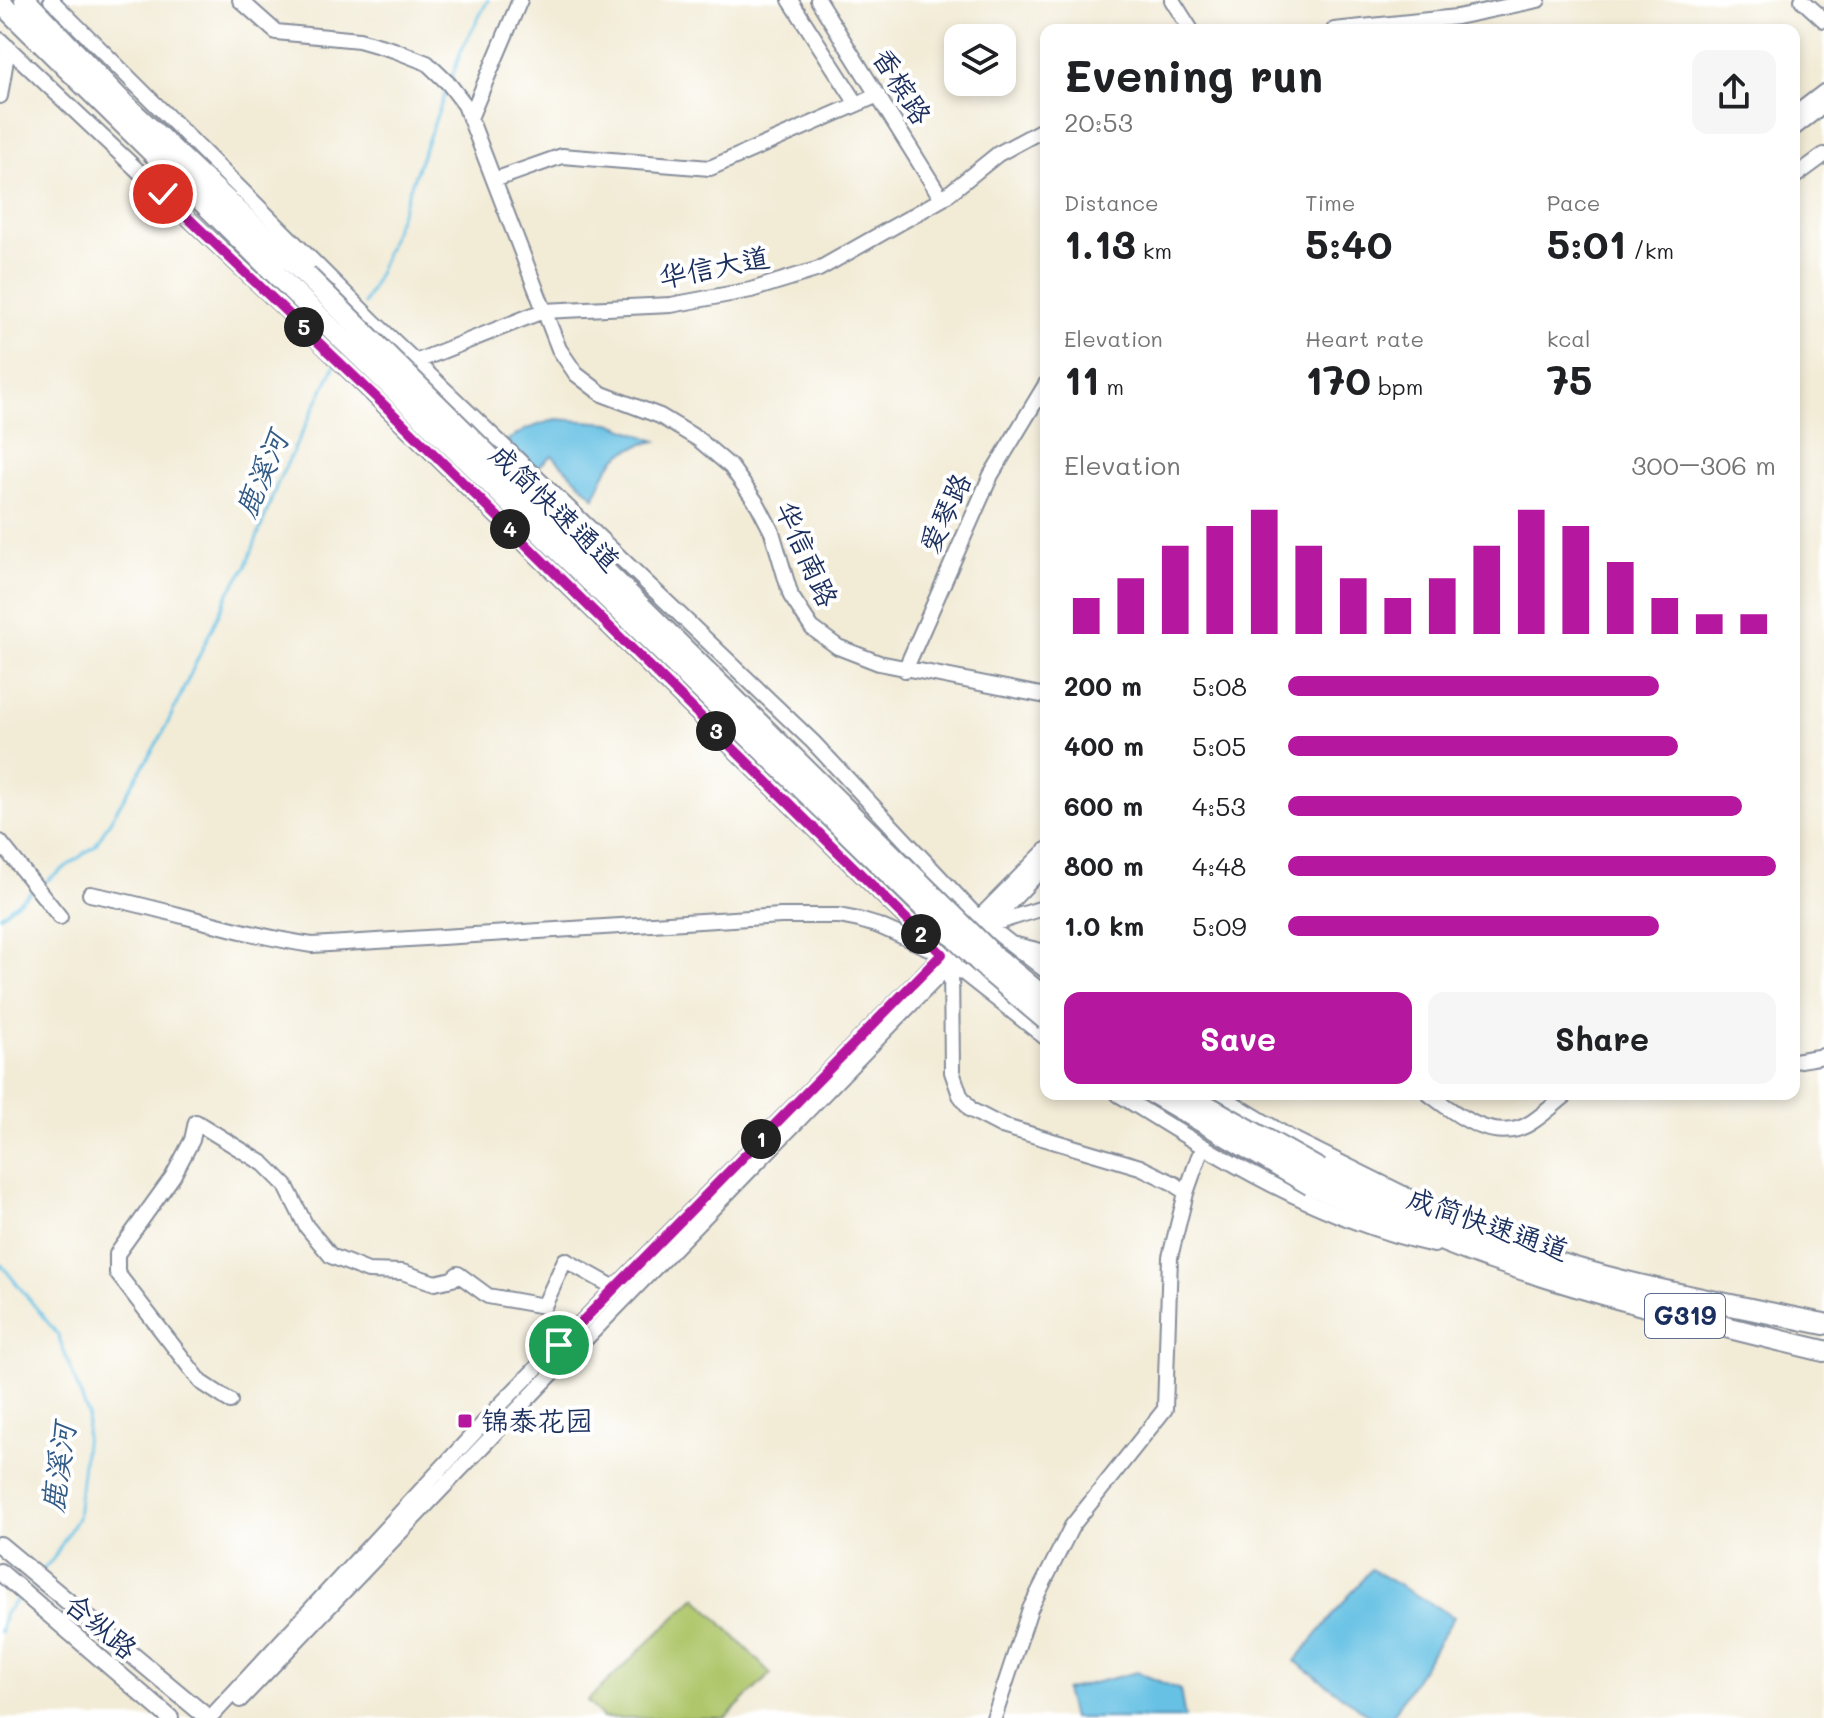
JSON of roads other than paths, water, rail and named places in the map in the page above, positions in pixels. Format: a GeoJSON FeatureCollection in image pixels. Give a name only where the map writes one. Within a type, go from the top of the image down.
{"type":"FeatureCollection","features":[{"type":"Feature","properties":{"kind":"highway"},"geometry":{"type":"LineString","coordinates":[[25,0],[48,10]]}},
{"type":"Feature","properties":{"kind":"highway"},"geometry":{"type":"LineString","coordinates":[[0,2],[48,10]]}},
{"type":"Feature","properties":{"kind":"highway","name":"成简快速通道"},"geometry":{"type":"LineString","coordinates":[[48,10],[123,103],[306,275],[994,956],[1040,994]]}},
{"type":"Feature","properties":{"kind":"highway","name":"成简快速通道"},"geometry":{"type":"LineString","coordinates":[[48,10],[293,291],[991,973],[1040,1015]]}},
{"type":"Feature","properties":{"kind":"highway","name":"成简快速通道"},"geometry":{"type":"LineString","coordinates":[[1167,1100],[1408,1228],[1486,1257],[1824,1324]]}},
{"type":"Feature","properties":{"kind":"highway","name":"成简快速通道"},"geometry":{"type":"LineString","coordinates":[[1195,1100],[1316,1177],[1517,1249],[1550,1268],[1716,1325],[1824,1351]]}},
{"type":"Feature","properties":{"kind":"main road"},"geometry":{"type":"LineString","coordinates":[[2,1546],[209,1718]]}},
{"type":"Feature","properties":{"kind":"main road","name":"合纵路"},"geometry":{"type":"LineString","coordinates":[[0,1572],[170,1718]]}},
{"type":"Feature","properties":{"kind":"street","name":"华信南路"},"geometry":{"type":"LineString","coordinates":[[240,0],[276,32],[359,40],[394,50],[427,63],[449,84],[468,112],[559,349],[576,374],[602,394],[660,416],[698,439],[731,467],[758,505],[772,532],[791,596],[819,635],[857,656],[905,670],[1040,695]]}},
{"type":"Feature","properties":{"kind":"street"},"geometry":{"type":"LineString","coordinates":[[468,112],[520,0]]}},
{"type":"Feature","properties":{"kind":"street"},"geometry":{"type":"LineString","coordinates":[[790,0],[857,104]]}},
{"type":"Feature","properties":{"kind":"street","name":"香槟路"},"geometry":{"type":"LineString","coordinates":[[818,0],[942,199]]}},
{"type":"Feature","properties":{"kind":"street"},"geometry":{"type":"LineString","coordinates":[[1172,0],[1187,24]]}},
{"type":"Feature","properties":{"kind":"street"},"geometry":{"type":"LineString","coordinates":[[1410,24],[1538,0]]}},
{"type":"Feature","properties":{"kind":"street"},"geometry":{"type":"LineString","coordinates":[[1802,0],[1824,20]]}},
{"type":"Feature","properties":{"kind":"street"},"geometry":{"type":"LineString","coordinates":[[0,96],[3,46],[48,10],[813,742],[983,922],[1040,966]]}},
{"type":"Feature","properties":{"kind":"street"},"geometry":{"type":"LineString","coordinates":[[3,46],[369,390],[947,959],[1040,1033]]}},
{"type":"Feature","properties":{"kind":"street"},"geometry":{"type":"LineString","coordinates":[[1800,110],[1824,92]]}},
{"type":"Feature","properties":{"kind":"street"},"geometry":{"type":"LineString","coordinates":[[494,180],[562,156],[710,168],[878,95]]}},
{"type":"Feature","properties":{"kind":"street"},"geometry":{"type":"LineString","coordinates":[[1800,123],[1824,105]]}},
{"type":"Feature","properties":{"kind":"street","name":"华信大道"},"geometry":{"type":"LineString","coordinates":[[369,390],[416,360],[543,311],[671,305],[751,290],[819,269],[942,199],[998,154],[1040,131]]}},
{"type":"Feature","properties":{"kind":"street"},"geometry":{"type":"LineString","coordinates":[[1800,173],[1824,155]]}},
{"type":"Feature","properties":{"kind":"street","name":"爱琴路"},"geometry":{"type":"LineString","coordinates":[[905,670],[991,475],[1040,394]]}},
{"type":"Feature","properties":{"kind":"street"},"geometry":{"type":"LineString","coordinates":[[1,844],[60,917]]}},
{"type":"Feature","properties":{"kind":"street"},"geometry":{"type":"LineString","coordinates":[[223,1718],[983,922],[1040,857]]}},
{"type":"Feature","properties":{"kind":"street"},"geometry":{"type":"LineString","coordinates":[[983,922],[1040,870]]}},
{"type":"Feature","properties":{"kind":"street"},"geometry":{"type":"LineString","coordinates":[[90,894],[145,904],[276,939],[312,945],[781,916],[839,916],[879,926],[947,959]]}},
{"type":"Feature","properties":{"kind":"street"},"geometry":{"type":"LineString","coordinates":[[983,922],[1040,908]]}},
{"type":"Feature","properties":{"kind":"street"},"geometry":{"type":"LineString","coordinates":[[1010,944],[1040,951]]}},
{"type":"Feature","properties":{"kind":"street"},"geometry":{"type":"LineString","coordinates":[[947,959],[952,1072],[960,1095],[971,1110],[1002,1126],[1140,1167],[1175,1184],[1186,1193]]}},
{"type":"Feature","properties":{"kind":"street"},"geometry":{"type":"LineString","coordinates":[[209,1718],[503,1402],[947,959]]}},
{"type":"Feature","properties":{"kind":"street"},"geometry":{"type":"LineString","coordinates":[[1800,1060],[1824,1056]]}},
{"type":"Feature","properties":{"kind":"street"},"geometry":{"type":"LineString","coordinates":[[1128,1100],[1215,1155],[1313,1205],[1402,1238],[1486,1257]]}},
{"type":"Feature","properties":{"kind":"street"},"geometry":{"type":"LineString","coordinates":[[1228,1100],[1302,1143],[1517,1249]]}},
{"type":"Feature","properties":{"kind":"street"},"geometry":{"type":"LineString","coordinates":[[1437,1100],[1486,1130],[1510,1130],[1530,1124],[1560,1100]]}},
{"type":"Feature","properties":{"kind":"street"},"geometry":{"type":"LineString","coordinates":[[230,1401],[201,1382],[117,1273],[117,1254],[173,1176],[192,1140],[196,1122],[264,1164],[286,1186],[306,1226],[331,1256],[368,1271],[402,1272],[435,1283],[452,1279],[458,1274],[488,1296],[544,1306],[565,1260],[615,1288]]}},
{"type":"Feature","properties":{"kind":"street"},"geometry":{"type":"LineString","coordinates":[[994,1718],[1030,1609],[1072,1526],[1165,1409],[1170,1257],[1199,1156]]}},
{"type":"Feature","properties":{"kind":"water"},"geometry":{"type":"Polygon","coordinates":[[[556,419],[610,423],[656,441],[632,448],[615,459],[604,475],[595,498],[552,455],[536,469],[506,441],[527,429],[556,419]]]}},
{"type":"Feature","properties":{"kind":"water"},"geometry":{"type":"Polygon","coordinates":[[[1371,1569],[1454,1617],[1391,1718],[1372,1718],[1295,1661],[1371,1569]]]}},
{"type":"Feature","properties":{"kind":"water"},"geometry":{"type":"Polygon","coordinates":[[[1137,1672],[1180,1690],[1185,1718],[1072,1718],[1065,1690],[1137,1672]]]}},
{"type":"Feature","properties":{"kind":"waterway","name":"鹿溪河"},"geometry":{"type":"LineString","coordinates":[[451,80],[461,51],[488,0]]}},
{"type":"Feature","properties":{"kind":"waterway","name":"鹿溪河"},"geometry":{"type":"LineString","coordinates":[[364,304],[377,277],[446,91]]}},
{"type":"Feature","properties":{"kind":"waterway","name":"鹿溪河"},"geometry":{"type":"LineString","coordinates":[[42,884],[95,846],[163,733],[228,594],[246,567],[278,482],[335,365]]}},
{"type":"Feature","properties":{"kind":"waterway","name":"鹿溪河"},"geometry":{"type":"LineString","coordinates":[[0,916],[32,891]]}},
{"type":"Feature","properties":{"kind":"waterway","name":"鹿溪河"},"geometry":{"type":"LineString","coordinates":[[0,1263],[58,1335],[88,1415],[77,1518],[53,1559],[40,1573]]}},
{"type":"Feature","properties":{"kind":"waterway","name":"鹿溪河"},"geometry":{"type":"LineString","coordinates":[[0,1632],[5,1613],[19,1597]]}},
{"type":"Feature","properties":{"kind":"place","name":"锦泰花园"},"geometry":{"type":"Point","coordinates":[465,1421]}}]}
